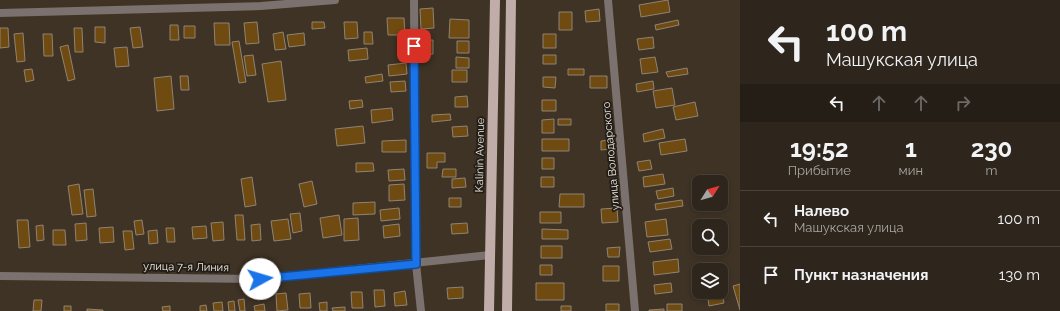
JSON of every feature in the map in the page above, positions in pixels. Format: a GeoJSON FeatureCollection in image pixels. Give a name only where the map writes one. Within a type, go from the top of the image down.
{"type":"FeatureCollection","features":[{"type":"Feature","properties":{"kind":"main road","name":"Kalinin Avenue"},"geometry":{"type":"LineString","coordinates":[[489,311],[495,0]]}},
{"type":"Feature","properties":{"kind":"main road"},"geometry":{"type":"LineString","coordinates":[[507,311],[511,0]]}},
{"type":"Feature","properties":{"kind":"street"},"geometry":{"type":"LineString","coordinates":[[0,13],[261,6],[335,0]]}},
{"type":"Feature","properties":{"kind":"street"},"geometry":{"type":"LineString","coordinates":[[414,0],[416,264],[421,311]]}},
{"type":"Feature","properties":{"kind":"street","name":"улица Володарского"},"geometry":{"type":"LineString","coordinates":[[608,0],[635,311]]}},
{"type":"Feature","properties":{"kind":"street","name":"улица 7-я Линия"},"geometry":{"type":"LineString","coordinates":[[0,276],[260,279],[416,264],[490,255]]}},
{"type":"Feature","properties":{"kind":"building"},"geometry":{"type":"Polygon","coordinates":[[[668,0],[670,12],[641,17],[639,5],[668,0]]]}},
{"type":"Feature","properties":{"kind":"building"},"geometry":{"type":"Polygon","coordinates":[[[433,8],[434,28],[421,29],[420,9],[433,8]]]}},
{"type":"Feature","properties":{"kind":"building"},"geometry":{"type":"Polygon","coordinates":[[[599,9],[600,21],[586,22],[585,11],[599,9]]]}},
{"type":"Feature","properties":{"kind":"building"},"geometry":{"type":"Polygon","coordinates":[[[559,12],[572,12],[572,30],[559,30],[559,12]]]}},
{"type":"Feature","properties":{"kind":"building"},"geometry":{"type":"Polygon","coordinates":[[[387,18],[404,18],[405,35],[388,35],[387,18]]]}},
{"type":"Feature","properties":{"kind":"building"},"geometry":{"type":"Polygon","coordinates":[[[450,19],[469,20],[469,38],[449,38],[450,19]]]}},
{"type":"Feature","properties":{"kind":"building"},"geometry":{"type":"Polygon","coordinates":[[[678,20],[679,25],[656,30],[655,25],[678,20]]]}},
{"type":"Feature","properties":{"kind":"building"},"geometry":{"type":"Polygon","coordinates":[[[257,22],[259,43],[246,44],[244,23],[257,22]]]}},
{"type":"Feature","properties":{"kind":"building"},"geometry":{"type":"Polygon","coordinates":[[[312,22],[324,22],[325,28],[312,29],[312,22]]]}},
{"type":"Feature","properties":{"kind":"building"},"geometry":{"type":"Polygon","coordinates":[[[344,22],[357,22],[358,38],[345,39],[344,22]]]}},
{"type":"Feature","properties":{"kind":"building"},"geometry":{"type":"Polygon","coordinates":[[[214,23],[229,23],[230,45],[215,45],[214,23]]]}},
{"type":"Feature","properties":{"kind":"building"},"geometry":{"type":"Polygon","coordinates":[[[170,25],[178,25],[179,40],[170,40],[170,25]]]}},
{"type":"Feature","properties":{"kind":"building"},"geometry":{"type":"Polygon","coordinates":[[[184,26],[195,26],[195,38],[184,38],[184,26]]]}},
{"type":"Feature","properties":{"kind":"building"},"geometry":{"type":"Polygon","coordinates":[[[95,27],[105,27],[105,43],[95,42],[95,27]]]}},
{"type":"Feature","properties":{"kind":"building"},"geometry":{"type":"Polygon","coordinates":[[[140,27],[143,47],[133,48],[130,28],[140,27]]]}},
{"type":"Feature","properties":{"kind":"building"},"geometry":{"type":"Polygon","coordinates":[[[0,28],[8,28],[9,47],[0,48],[0,28]]]}},
{"type":"Feature","properties":{"kind":"building"},"geometry":{"type":"Polygon","coordinates":[[[74,28],[82,28],[83,52],[75,52],[74,28]]]}},
{"type":"Feature","properties":{"kind":"building"},"geometry":{"type":"Polygon","coordinates":[[[283,32],[286,49],[275,50],[273,34],[283,32]]]}},
{"type":"Feature","properties":{"kind":"building"},"geometry":{"type":"Polygon","coordinates":[[[364,32],[372,32],[373,44],[364,44],[364,32]]]}},
{"type":"Feature","properties":{"kind":"building"},"geometry":{"type":"Polygon","coordinates":[[[23,33],[25,61],[17,62],[14,34],[23,33]]]}},
{"type":"Feature","properties":{"kind":"building"},"geometry":{"type":"Polygon","coordinates":[[[304,33],[305,45],[289,47],[287,35],[304,33]]]}},
{"type":"Feature","properties":{"kind":"building"},"geometry":{"type":"Polygon","coordinates":[[[43,34],[52,34],[53,56],[44,56],[43,34]]]}},
{"type":"Feature","properties":{"kind":"building"},"geometry":{"type":"Polygon","coordinates":[[[543,34],[556,34],[556,48],[543,48],[543,34]]]}},
{"type":"Feature","properties":{"kind":"building"},"geometry":{"type":"Polygon","coordinates":[[[653,37],[654,48],[639,50],[637,39],[653,37]]]}},
{"type":"Feature","properties":{"kind":"building"},"geometry":{"type":"Polygon","coordinates":[[[421,40],[433,40],[433,54],[422,55],[421,40]]]}},
{"type":"Feature","properties":{"kind":"building"},"geometry":{"type":"Polygon","coordinates":[[[239,41],[246,82],[239,83],[232,42],[239,41]]]}},
{"type":"Feature","properties":{"kind":"building"},"geometry":{"type":"Polygon","coordinates":[[[457,41],[469,41],[469,53],[457,53],[457,41]]]}},
{"type":"Feature","properties":{"kind":"building"},"geometry":{"type":"Polygon","coordinates":[[[68,45],[75,79],[68,81],[60,47],[68,45]]]}},
{"type":"Feature","properties":{"kind":"building"},"geometry":{"type":"Polygon","coordinates":[[[127,47],[129,66],[116,67],[114,48],[127,47]]]}},
{"type":"Feature","properties":{"kind":"building"},"geometry":{"type":"Polygon","coordinates":[[[367,48],[368,59],[349,61],[348,50],[367,48]]]}},
{"type":"Feature","properties":{"kind":"building"},"geometry":{"type":"Polygon","coordinates":[[[253,55],[256,75],[247,76],[244,56],[253,55]]]}},
{"type":"Feature","properties":{"kind":"building"},"geometry":{"type":"Polygon","coordinates":[[[543,55],[556,55],[556,64],[543,64],[543,55]]]}},
{"type":"Feature","properties":{"kind":"building"},"geometry":{"type":"Polygon","coordinates":[[[456,57],[469,58],[469,68],[456,68],[456,57]]]}},
{"type":"Feature","properties":{"kind":"building"},"geometry":{"type":"Polygon","coordinates":[[[655,57],[658,72],[642,74],[640,59],[655,57]]]}},
{"type":"Feature","properties":{"kind":"building"},"geometry":{"type":"Polygon","coordinates":[[[281,61],[286,100],[268,102],[262,64],[281,61]]]}},
{"type":"Feature","properties":{"kind":"building"},"geometry":{"type":"Polygon","coordinates":[[[406,63],[407,74],[389,76],[388,65],[406,63]]]}},
{"type":"Feature","properties":{"kind":"building"},"geometry":{"type":"Polygon","coordinates":[[[687,68],[688,74],[668,77],[666,72],[687,68]]]}},
{"type":"Feature","properties":{"kind":"building"},"geometry":{"type":"Polygon","coordinates":[[[32,69],[34,80],[26,82],[24,70],[32,69]]]}},
{"type":"Feature","properties":{"kind":"building"},"geometry":{"type":"Polygon","coordinates":[[[568,69],[584,69],[584,75],[568,75],[568,69]]]}},
{"type":"Feature","properties":{"kind":"building"},"geometry":{"type":"Polygon","coordinates":[[[452,70],[467,70],[467,82],[452,82],[452,70]]]}},
{"type":"Feature","properties":{"kind":"building"},"geometry":{"type":"Polygon","coordinates":[[[382,74],[383,81],[366,83],[365,77],[382,74]]]}},
{"type":"Feature","properties":{"kind":"building"},"geometry":{"type":"Polygon","coordinates":[[[171,76],[174,109],[157,111],[154,78],[171,76]]]}},
{"type":"Feature","properties":{"kind":"building"},"geometry":{"type":"Polygon","coordinates":[[[180,76],[188,76],[189,90],[181,90],[180,76]]]}},
{"type":"Feature","properties":{"kind":"building"},"geometry":{"type":"Polygon","coordinates":[[[590,76],[607,76],[607,88],[590,88],[590,76]]]}},
{"type":"Feature","properties":{"kind":"building"},"geometry":{"type":"Polygon","coordinates":[[[543,77],[556,77],[555,88],[543,87],[543,77]]]}},
{"type":"Feature","properties":{"kind":"building"},"geometry":{"type":"Polygon","coordinates":[[[405,81],[406,91],[391,92],[390,82],[405,81]]]}},
{"type":"Feature","properties":{"kind":"building"},"geometry":{"type":"Polygon","coordinates":[[[653,81],[654,89],[637,92],[636,84],[653,81]]]}},
{"type":"Feature","properties":{"kind":"building"},"geometry":{"type":"Polygon","coordinates":[[[672,88],[675,105],[656,108],[653,91],[672,88]]]}},
{"type":"Feature","properties":{"kind":"building"},"geometry":{"type":"Polygon","coordinates":[[[467,96],[468,107],[455,107],[455,97],[467,96]]]}},
{"type":"Feature","properties":{"kind":"building"},"geometry":{"type":"Polygon","coordinates":[[[362,100],[363,107],[350,109],[349,101],[362,100]]]}},
{"type":"Feature","properties":{"kind":"building"},"geometry":{"type":"Polygon","coordinates":[[[542,100],[556,100],[556,111],[542,111],[542,100]]]}},
{"type":"Feature","properties":{"kind":"building"},"geometry":{"type":"Polygon","coordinates":[[[695,102],[698,116],[676,120],[673,107],[695,102]]]}},
{"type":"Feature","properties":{"kind":"building"},"geometry":{"type":"Polygon","coordinates":[[[392,108],[393,120],[372,123],[371,110],[392,108]]]}},
{"type":"Feature","properties":{"kind":"building"},"geometry":{"type":"Polygon","coordinates":[[[450,114],[451,120],[432,122],[432,115],[450,114]]]}},
{"type":"Feature","properties":{"kind":"building"},"geometry":{"type":"Polygon","coordinates":[[[554,119],[554,133],[542,133],[542,120],[554,119]]]}},
{"type":"Feature","properties":{"kind":"building"},"geometry":{"type":"Polygon","coordinates":[[[558,119],[571,119],[571,125],[558,125],[558,119]]]}},
{"type":"Feature","properties":{"kind":"building"},"geometry":{"type":"Polygon","coordinates":[[[363,126],[365,143],[337,146],[335,129],[363,126]]]}},
{"type":"Feature","properties":{"kind":"building"},"geometry":{"type":"Polygon","coordinates":[[[467,126],[468,136],[453,137],[452,127],[467,126]]]}},
{"type":"Feature","properties":{"kind":"building"},"geometry":{"type":"Polygon","coordinates":[[[663,129],[665,138],[644,142],[643,134],[663,129]]]}},
{"type":"Feature","properties":{"kind":"building"},"geometry":{"type":"Polygon","coordinates":[[[542,139],[569,139],[569,151],[542,151],[542,139]]]}},
{"type":"Feature","properties":{"kind":"building"},"geometry":{"type":"Polygon","coordinates":[[[685,139],[687,151],[661,155],[659,143],[685,139]]]}},
{"type":"Feature","properties":{"kind":"building"},"geometry":{"type":"Polygon","coordinates":[[[406,140],[406,152],[382,152],[382,141],[406,140]]]}},
{"type":"Feature","properties":{"kind":"building"},"geometry":{"type":"Polygon","coordinates":[[[610,140],[611,149],[601,150],[601,141],[610,140]]]}},
{"type":"Feature","properties":{"kind":"building"},"geometry":{"type":"Polygon","coordinates":[[[427,153],[445,153],[445,162],[437,162],[437,168],[427,168],[427,153]]]}},
{"type":"Feature","properties":{"kind":"building"},"geometry":{"type":"Polygon","coordinates":[[[542,158],[554,158],[554,169],[542,169],[542,158]]]}},
{"type":"Feature","properties":{"kind":"building"},"geometry":{"type":"Polygon","coordinates":[[[650,160],[652,169],[639,171],[637,162],[650,160]]]}},
{"type":"Feature","properties":{"kind":"building"},"geometry":{"type":"Polygon","coordinates":[[[356,163],[373,163],[374,171],[356,172],[356,163]]]}},
{"type":"Feature","properties":{"kind":"building"},"geometry":{"type":"Polygon","coordinates":[[[404,169],[405,180],[389,181],[388,170],[404,169]]]}},
{"type":"Feature","properties":{"kind":"building"},"geometry":{"type":"Polygon","coordinates":[[[443,169],[456,169],[456,177],[442,177],[443,169]]]}},
{"type":"Feature","properties":{"kind":"building"},"geometry":{"type":"Polygon","coordinates":[[[663,174],[665,184],[644,187],[643,177],[663,174]]]}},
{"type":"Feature","properties":{"kind":"building"},"geometry":{"type":"Polygon","coordinates":[[[252,177],[256,205],[245,207],[241,179],[252,177]]]}},
{"type":"Feature","properties":{"kind":"building"},"geometry":{"type":"Polygon","coordinates":[[[541,177],[554,177],[554,187],[541,187],[541,177]]]}},
{"type":"Feature","properties":{"kind":"building"},"geometry":{"type":"Polygon","coordinates":[[[465,178],[466,187],[452,188],[452,179],[465,178]]]}},
{"type":"Feature","properties":{"kind":"building"},"geometry":{"type":"Polygon","coordinates":[[[312,181],[317,204],[304,207],[299,184],[312,181]]]}},
{"type":"Feature","properties":{"kind":"building"},"geometry":{"type":"Polygon","coordinates":[[[79,184],[83,214],[72,215],[68,186],[79,184]]]}},
{"type":"Feature","properties":{"kind":"building"},"geometry":{"type":"Polygon","coordinates":[[[404,184],[405,200],[389,201],[389,185],[404,184]]]}},
{"type":"Feature","properties":{"kind":"building"},"geometry":{"type":"Polygon","coordinates":[[[673,188],[674,196],[658,199],[656,191],[673,188]]]}},
{"type":"Feature","properties":{"kind":"building"},"geometry":{"type":"Polygon","coordinates":[[[93,189],[96,216],[87,217],[84,190],[93,189]]]}},
{"type":"Feature","properties":{"kind":"building"},"geometry":{"type":"Polygon","coordinates":[[[560,194],[584,194],[584,207],[559,207],[560,194]]]}},
{"type":"Feature","properties":{"kind":"building"},"geometry":{"type":"Polygon","coordinates":[[[449,198],[461,198],[461,207],[449,207],[449,198]]]}},
{"type":"Feature","properties":{"kind":"building"},"geometry":{"type":"Polygon","coordinates":[[[682,200],[683,206],[656,210],[655,204],[682,200]]]}},
{"type":"Feature","properties":{"kind":"building"},"geometry":{"type":"Polygon","coordinates":[[[375,202],[375,214],[353,215],[353,203],[375,202]]]}},
{"type":"Feature","properties":{"kind":"building"},"geometry":{"type":"Polygon","coordinates":[[[399,208],[400,219],[381,221],[380,210],[399,208]]]}},
{"type":"Feature","properties":{"kind":"building"},"geometry":{"type":"Polygon","coordinates":[[[617,208],[618,222],[602,223],[601,209],[617,208]]]}},
{"type":"Feature","properties":{"kind":"building"},"geometry":{"type":"Polygon","coordinates":[[[540,212],[561,212],[561,223],[540,223],[540,212]]]}},
{"type":"Feature","properties":{"kind":"building"},"geometry":{"type":"Polygon","coordinates":[[[300,213],[302,231],[293,233],[290,214],[300,213]]]}},
{"type":"Feature","properties":{"kind":"building"},"geometry":{"type":"Polygon","coordinates":[[[235,215],[243,215],[245,240],[237,240],[235,215]]]}},
{"type":"Feature","properties":{"kind":"building"},"geometry":{"type":"Polygon","coordinates":[[[339,215],[342,235],[323,238],[320,218],[339,215]]]}},
{"type":"Feature","properties":{"kind":"building"},"geometry":{"type":"Polygon","coordinates":[[[358,218],[359,240],[344,241],[344,219],[358,218]]]}},
{"type":"Feature","properties":{"kind":"building"},"geometry":{"type":"Polygon","coordinates":[[[288,219],[291,239],[274,241],[271,221],[288,219]]]}},
{"type":"Feature","properties":{"kind":"building"},"geometry":{"type":"Polygon","coordinates":[[[666,219],[668,235],[647,237],[645,222],[666,219]]]}},
{"type":"Feature","properties":{"kind":"building"},"geometry":{"type":"Polygon","coordinates":[[[17,220],[28,220],[30,247],[19,248],[17,220]]]}},
{"type":"Feature","properties":{"kind":"building"},"geometry":{"type":"Polygon","coordinates":[[[142,220],[144,234],[136,235],[134,221],[142,220]]]}},
{"type":"Feature","properties":{"kind":"building"},"geometry":{"type":"Polygon","coordinates":[[[223,222],[224,240],[213,241],[211,223],[223,222]]]}},
{"type":"Feature","properties":{"kind":"building"},"geometry":{"type":"Polygon","coordinates":[[[86,223],[87,240],[76,241],[75,224],[86,223]]]}},
{"type":"Feature","properties":{"kind":"building"},"geometry":{"type":"Polygon","coordinates":[[[467,223],[468,233],[452,234],[451,224],[467,223]]]}},
{"type":"Feature","properties":{"kind":"building"},"geometry":{"type":"Polygon","coordinates":[[[260,224],[261,240],[252,241],[251,225],[260,224]]]}},
{"type":"Feature","properties":{"kind":"building"},"geometry":{"type":"Polygon","coordinates":[[[399,224],[400,236],[384,238],[383,226],[399,224]]]}},
{"type":"Feature","properties":{"kind":"building"},"geometry":{"type":"Polygon","coordinates":[[[43,225],[44,240],[37,241],[36,226],[43,225]]]}},
{"type":"Feature","properties":{"kind":"building"},"geometry":{"type":"Polygon","coordinates":[[[206,226],[207,238],[193,239],[192,227],[206,226]]]}},
{"type":"Feature","properties":{"kind":"building"},"geometry":{"type":"Polygon","coordinates":[[[113,227],[114,242],[100,243],[99,228],[113,227]]]}},
{"type":"Feature","properties":{"kind":"building"},"geometry":{"type":"Polygon","coordinates":[[[166,228],[174,228],[175,242],[167,242],[166,228]]]}},
{"type":"Feature","properties":{"kind":"building"},"geometry":{"type":"Polygon","coordinates":[[[542,229],[568,230],[568,239],[542,239],[542,229]]]}},
{"type":"Feature","properties":{"kind":"building"},"geometry":{"type":"Polygon","coordinates":[[[53,230],[65,230],[66,245],[53,245],[53,230]]]}},
{"type":"Feature","properties":{"kind":"building"},"geometry":{"type":"Polygon","coordinates":[[[157,230],[158,243],[149,244],[148,231],[157,230]]]}},
{"type":"Feature","properties":{"kind":"building"},"geometry":{"type":"Polygon","coordinates":[[[123,231],[132,231],[134,249],[125,250],[123,231]]]}},
{"type":"Feature","properties":{"kind":"building"},"geometry":{"type":"Polygon","coordinates":[[[670,239],[672,249],[650,252],[648,242],[670,239]]]}},
{"type":"Feature","properties":{"kind":"building"},"geometry":{"type":"Polygon","coordinates":[[[541,246],[562,246],[562,258],[541,258],[541,246]]]}},
{"type":"Feature","properties":{"kind":"building"},"geometry":{"type":"Polygon","coordinates":[[[620,247],[619,257],[608,257],[607,248],[620,247]]]}},
{"type":"Feature","properties":{"kind":"building"},"geometry":{"type":"Polygon","coordinates":[[[678,259],[679,272],[654,275],[653,262],[678,259]]]}},
{"type":"Feature","properties":{"kind":"building"},"geometry":{"type":"Polygon","coordinates":[[[540,265],[552,265],[552,275],[540,275],[540,265]]]}},
{"type":"Feature","properties":{"kind":"building"},"geometry":{"type":"Polygon","coordinates":[[[603,266],[619,266],[619,281],[603,281],[603,266]]]}},
{"type":"Feature","properties":{"kind":"building"},"geometry":{"type":"Polygon","coordinates":[[[536,283],[564,283],[564,300],[536,300],[536,283]]]}},
{"type":"Feature","properties":{"kind":"building"},"geometry":{"type":"Polygon","coordinates":[[[671,283],[672,292],[655,294],[654,285],[671,283]]]}},
{"type":"Feature","properties":{"kind":"building"},"geometry":{"type":"Polygon","coordinates":[[[740,284],[740,310],[733,286],[740,284]]]}},
{"type":"Feature","properties":{"kind":"building"},"geometry":{"type":"Polygon","coordinates":[[[463,287],[463,298],[448,299],[447,288],[463,287]]]}},
{"type":"Feature","properties":{"kind":"building"},"geometry":{"type":"Polygon","coordinates":[[[374,290],[384,290],[385,306],[375,307],[374,290]]]}},
{"type":"Feature","properties":{"kind":"building"},"geometry":{"type":"Polygon","coordinates":[[[405,291],[407,305],[395,306],[394,293],[405,291]]]}},
{"type":"Feature","properties":{"kind":"building"},"geometry":{"type":"Polygon","coordinates":[[[351,292],[362,292],[363,308],[352,308],[351,292]]]}},
{"type":"Feature","properties":{"kind":"building"},"geometry":{"type":"Polygon","coordinates":[[[286,293],[288,310],[277,311],[276,294],[286,293]]]}},
{"type":"Feature","properties":{"kind":"building"},"geometry":{"type":"Polygon","coordinates":[[[310,293],[311,308],[300,308],[299,294],[310,293]]]}},
{"type":"Feature","properties":{"kind":"building"},"geometry":{"type":"Polygon","coordinates":[[[244,299],[245,311],[240,311],[238,300],[244,299]]]}},
{"type":"Feature","properties":{"kind":"building"},"geometry":{"type":"Polygon","coordinates":[[[708,299],[723,299],[724,303],[709,306],[708,299]]]}},
{"type":"Feature","properties":{"kind":"building"},"geometry":{"type":"Polygon","coordinates":[[[34,300],[42,300],[41,311],[33,311],[34,300]]]}},
{"type":"Feature","properties":{"kind":"building"},"geometry":{"type":"Polygon","coordinates":[[[234,301],[235,311],[229,311],[228,302],[234,301]]]}},
{"type":"Feature","properties":{"kind":"building"},"geometry":{"type":"Polygon","coordinates":[[[222,302],[223,311],[214,311],[213,303],[222,302]]]}},
{"type":"Feature","properties":{"kind":"building"},"geometry":{"type":"Polygon","coordinates":[[[327,302],[327,311],[320,311],[319,303],[327,302]]]}},
{"type":"Feature","properties":{"kind":"building"},"geometry":{"type":"Polygon","coordinates":[[[264,304],[265,311],[255,311],[254,306],[264,304]]]}},
{"type":"Feature","properties":{"kind":"building"},"geometry":{"type":"Polygon","coordinates":[[[606,304],[619,304],[619,311],[606,311],[606,304]]]}},
{"type":"Feature","properties":{"kind":"building"},"geometry":{"type":"Polygon","coordinates":[[[667,304],[682,304],[682,311],[667,311],[667,304]]]}},
{"type":"Feature","properties":{"kind":"building"},"geometry":{"type":"Polygon","coordinates":[[[206,305],[207,311],[200,311],[200,306],[206,305]]]}},
{"type":"Feature","properties":{"kind":"building"},"geometry":{"type":"Polygon","coordinates":[[[64,306],[71,306],[71,311],[64,311],[64,306]]]}},
{"type":"Feature","properties":{"kind":"building"},"geometry":{"type":"Polygon","coordinates":[[[170,306],[170,311],[163,311],[162,307],[170,306]]]}},
{"type":"Feature","properties":{"kind":"building"},"geometry":{"type":"Polygon","coordinates":[[[561,306],[571,306],[571,311],[561,311],[561,306]]]}},
{"type":"Feature","properties":{"kind":"building"},"geometry":{"type":"Polygon","coordinates":[[[345,307],[345,311],[333,311],[332,308],[345,307]]]}},
{"type":"Feature","properties":{"kind":"building"},"geometry":{"type":"Polygon","coordinates":[[[87,309],[103,310],[103,311],[87,311],[87,309]]]}},
{"type":"Feature","properties":{"kind":"building"},"geometry":{"type":"Polygon","coordinates":[[[664,309],[664,311],[649,311],[649,310],[664,309]]]}},
{"type":"Feature","properties":{"kind":"route"},"geometry":{"type":"LineString","coordinates":[[260,279],[416,264],[414,46]]}}]}
